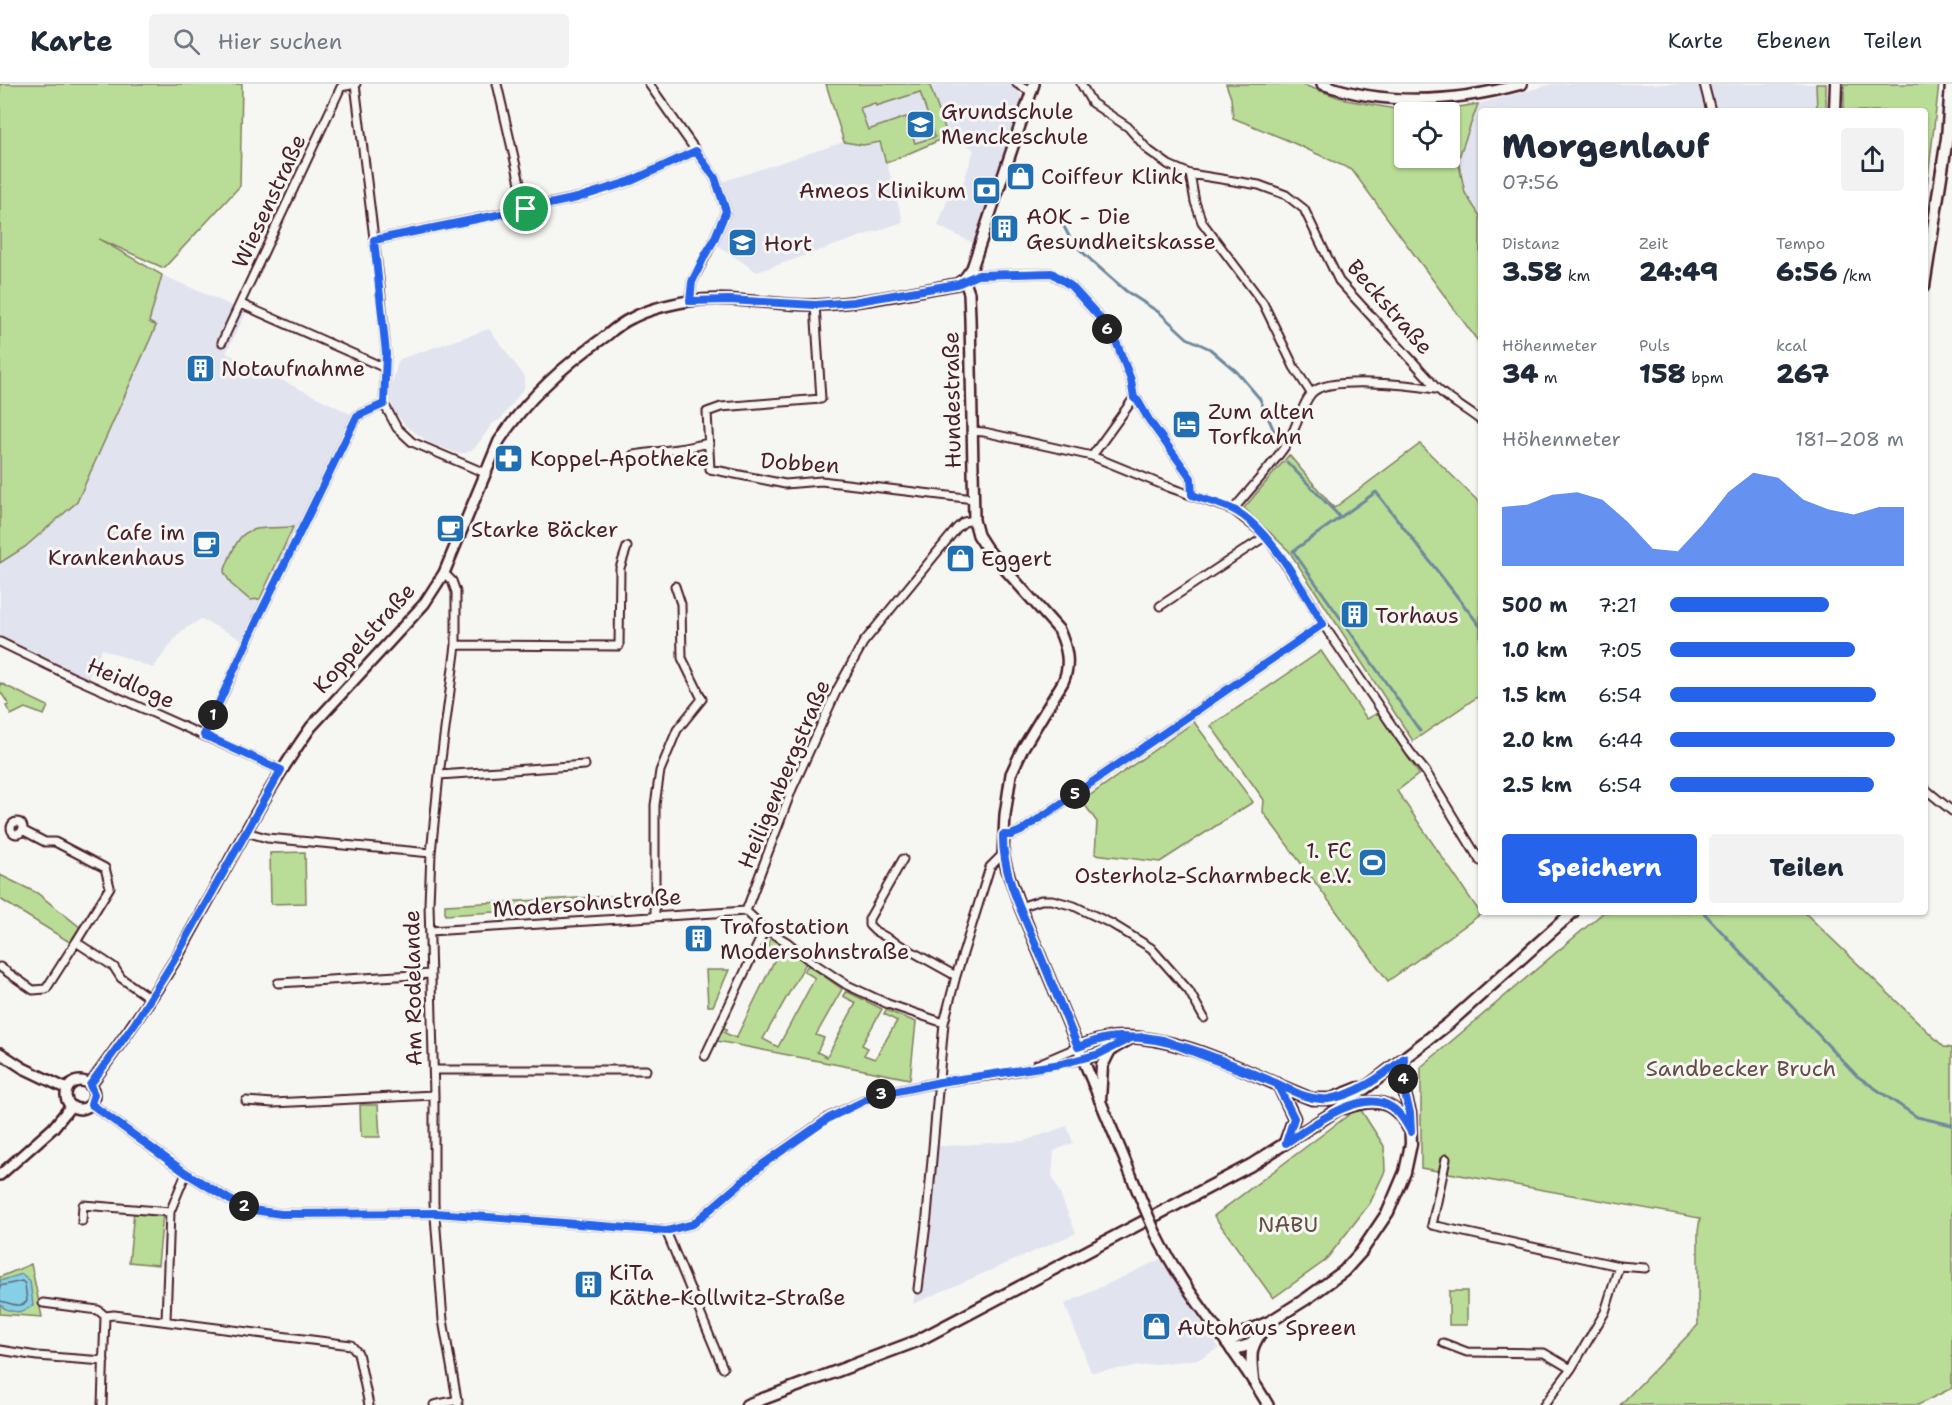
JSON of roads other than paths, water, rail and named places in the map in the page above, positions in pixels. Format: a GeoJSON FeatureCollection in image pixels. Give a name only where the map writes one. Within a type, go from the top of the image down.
{"type":"FeatureCollection","features":[{"type":"Feature","properties":{"kind":"main road"},"geometry":{"type":"LineString","coordinates":[[1835,108],[1836,84]]}},
{"type":"Feature","properties":{"kind":"main road"},"geometry":{"type":"LineString","coordinates":[[1928,263],[1947,138],[1951,84]]}},
{"type":"Feature","properties":{"kind":"main road"},"geometry":{"type":"LineString","coordinates":[[1928,242],[1933,235]]}},
{"type":"Feature","properties":{"kind":"main road"},"geometry":{"type":"LineString","coordinates":[[747,1405],[916,1341],[1251,1165],[1337,1110],[1373,1083],[1456,1017],[1570,915]]}},
{"type":"Feature","properties":{"kind":"main road"},"geometry":{"type":"LineString","coordinates":[[1078,1047],[1111,1038],[1144,1037],[1163,1040],[1312,1099],[1342,1095],[1373,1083]]}},
{"type":"Feature","properties":{"kind":"main road"},"geometry":{"type":"LineString","coordinates":[[1083,1059],[1110,1050],[1131,1038]]}},
{"type":"Feature","properties":{"kind":"main road"},"geometry":{"type":"LineString","coordinates":[[1100,1100],[1102,1066],[1110,1050]]}},
{"type":"Feature","properties":{"kind":"main road"},"geometry":{"type":"LineString","coordinates":[[1229,1346],[1242,1334],[1271,1322],[1344,1271],[1371,1239],[1388,1212],[1399,1190],[1410,1154],[1410,1113],[1403,1087],[1404,1058]]}},
{"type":"Feature","properties":{"kind":"main road"},"geometry":{"type":"LineString","coordinates":[[1277,1084],[1294,1118],[1286,1143]]}},
{"type":"Feature","properties":{"kind":"main road"},"geometry":{"type":"LineString","coordinates":[[1337,1110],[1371,1101],[1382,1103],[1391,1107],[1399,1115],[1411,1132]]}},
{"type":"Feature","properties":{"kind":"main road"},"geometry":{"type":"LineString","coordinates":[[1229,1346],[1248,1345],[1271,1322]]}},
{"type":"Feature","properties":{"kind":"main road"},"geometry":{"type":"LineString","coordinates":[[1253,1380],[1251,1360],[1255,1339]]}},
{"type":"Feature","properties":{"kind":"street"},"geometry":{"type":"LineString","coordinates":[[355,84],[385,342],[384,404],[397,428],[412,442],[485,473]]}},
{"type":"Feature","properties":{"kind":"street","name":"Wiesenstraße"},"geometry":{"type":"LineString","coordinates":[[222,342],[341,87],[355,84]]}},
{"type":"Feature","properties":{"kind":"street"},"geometry":{"type":"LineString","coordinates":[[497,84],[526,209]]}},
{"type":"Feature","properties":{"kind":"street"},"geometry":{"type":"LineString","coordinates":[[649,84],[715,178],[726,211],[692,282],[690,301]]}},
{"type":"Feature","properties":{"kind":"street"},"geometry":{"type":"LineString","coordinates":[[964,279],[976,258],[1033,88],[1017,84]]}},
{"type":"Feature","properties":{"kind":"street","name":"Beckstraße"},"geometry":{"type":"LineString","coordinates":[[1081,84],[1092,104],[1128,127],[1148,150],[1169,165],[1190,174],[1259,185],[1286,195],[1304,209],[1338,281],[1429,379],[1435,389],[1478,418]]}},
{"type":"Feature","properties":{"kind":"street"},"geometry":{"type":"LineString","coordinates":[[1322,84],[1379,98],[1412,100],[1449,99],[1522,84]]}},
{"type":"Feature","properties":{"kind":"street"},"geometry":{"type":"LineString","coordinates":[[1704,84],[1710,108]]}},
{"type":"Feature","properties":{"kind":"street"},"geometry":{"type":"LineString","coordinates":[[374,240],[577,198],[631,181],[696,151]]}},
{"type":"Feature","properties":{"kind":"street"},"geometry":{"type":"LineString","coordinates":[[1190,174],[1195,202],[1202,222],[1263,303],[1294,367],[1311,393]]}},
{"type":"Feature","properties":{"kind":"street"},"geometry":{"type":"LineString","coordinates":[[964,279],[977,275],[1052,273],[1071,286],[1101,319],[1117,344],[1131,380],[1134,398],[1191,478],[1192,495]]}},
{"type":"Feature","properties":{"kind":"street","name":"Koppelstraße"},"geometry":{"type":"LineString","coordinates":[[90,1085],[151,999],[281,770],[311,726],[424,604],[444,573],[499,441],[511,422],[531,400],[593,345],[633,317],[661,307],[690,301],[729,300],[815,305],[853,302],[957,284],[964,279]]}},
{"type":"Feature","properties":{"kind":"street","name":"Hundestraße"},"geometry":{"type":"LineString","coordinates":[[964,279],[969,293],[974,520]]}},
{"type":"Feature","properties":{"kind":"street"},"geometry":{"type":"LineString","coordinates":[[241,304],[385,368]]}},
{"type":"Feature","properties":{"kind":"street","name":"Dobben"},"geometry":{"type":"LineString","coordinates":[[815,305],[821,399],[721,407],[707,412],[710,469],[785,484],[821,482],[974,499]]}},
{"type":"Feature","properties":{"kind":"street"},"geometry":{"type":"LineString","coordinates":[[1233,510],[1287,444],[1311,393],[1322,386],[1345,383],[1414,385],[1435,389]]}},
{"type":"Feature","properties":{"kind":"street"},"geometry":{"type":"LineString","coordinates":[[1092,456],[1134,398]]}},
{"type":"Feature","properties":{"kind":"street"},"geometry":{"type":"LineString","coordinates":[[204,735],[260,614],[357,416],[384,404]]}},
{"type":"Feature","properties":{"kind":"street"},"geometry":{"type":"LineString","coordinates":[[972,431],[1092,456],[1233,510],[1266,536],[1323,624],[1426,772],[1478,858]]}},
{"type":"Feature","properties":{"kind":"street"},"geometry":{"type":"LineString","coordinates":[[633,455],[709,443]]}},
{"type":"Feature","properties":{"kind":"street"},"geometry":{"type":"LineString","coordinates":[[974,520],[978,535],[987,549],[1059,630],[1066,646],[1068,663],[1063,682],[1023,748],[1011,774],[1003,835],[1007,870],[1020,907],[1156,1234],[1179,1276],[1253,1380],[1268,1405]]}},
{"type":"Feature","properties":{"kind":"street","name":"Heiligenbergstraße"},"geometry":{"type":"LineString","coordinates":[[746,911],[792,789],[837,690],[863,643],[957,528],[964,522],[974,520]]}},
{"type":"Feature","properties":{"kind":"street"},"geometry":{"type":"LineString","coordinates":[[1160,606],[1266,536]]}},
{"type":"Feature","properties":{"kind":"street"},"geometry":{"type":"LineString","coordinates":[[456,645],[619,646],[620,568],[627,547]]}},
{"type":"Feature","properties":{"kind":"street","name":"Am Rodelande"},"geometry":{"type":"LineString","coordinates":[[444,573],[452,582],[456,592],[456,645],[431,854],[434,1203],[443,1320],[458,1403]]}},
{"type":"Feature","properties":{"kind":"street"},"geometry":{"type":"LineString","coordinates":[[655,916],[655,805],[660,771],[678,730],[702,699],[682,658],[681,604],[675,586]]}},
{"type":"Feature","properties":{"kind":"street"},"geometry":{"type":"LineString","coordinates":[[1003,835],[1021,831],[1323,624]]}},
{"type":"Feature","properties":{"kind":"street","name":"Heidloge"},"geometry":{"type":"LineString","coordinates":[[0,642],[70,676],[281,770]]}},
{"type":"Feature","properties":{"kind":"street"},"geometry":{"type":"LineString","coordinates":[[439,775],[585,765]]}},
{"type":"Feature","properties":{"kind":"street"},"geometry":{"type":"LineString","coordinates":[[1928,791],[1952,811]]}},
{"type":"Feature","properties":{"kind":"street"},"geometry":{"type":"LineString","coordinates":[[0,967],[33,990],[46,989],[110,886],[105,868],[55,842],[45,842],[22,830]]}},
{"type":"Feature","properties":{"kind":"street"},"geometry":{"type":"LineString","coordinates":[[246,832],[267,838],[431,854]]}},
{"type":"Feature","properties":{"kind":"street"},"geometry":{"type":"LineString","coordinates":[[918,1289],[944,1023],[990,867],[1004,854]]}},
{"type":"Feature","properties":{"kind":"street"},"geometry":{"type":"LineString","coordinates":[[903,859],[869,919],[869,925],[875,931],[956,976]]}},
{"type":"Feature","properties":{"kind":"street"},"geometry":{"type":"LineString","coordinates":[[1020,907],[1041,900],[1052,900],[1074,906],[1112,924],[1151,948],[1190,992],[1204,1018]]}},
{"type":"Feature","properties":{"kind":"street"},"geometry":{"type":"LineString","coordinates":[[746,911],[765,929],[848,985],[888,1004],[944,1023]]}},
{"type":"Feature","properties":{"kind":"street","name":"Modersohnstraße"},"geometry":{"type":"LineString","coordinates":[[430,931],[746,911]]}},
{"type":"Feature","properties":{"kind":"street"},"geometry":{"type":"LineString","coordinates":[[705,1056],[765,929]]}},
{"type":"Feature","properties":{"kind":"street"},"geometry":{"type":"LineString","coordinates":[[76,942],[114,968],[122,978],[151,999]]}},
{"type":"Feature","properties":{"kind":"street"},"geometry":{"type":"LineString","coordinates":[[278,983],[431,974]]}},
{"type":"Feature","properties":{"kind":"street"},"geometry":{"type":"LineString","coordinates":[[1031,1067],[1078,1047]]}},
{"type":"Feature","properties":{"kind":"street"},"geometry":{"type":"LineString","coordinates":[[0,1053],[23,1068],[67,1089]]}},
{"type":"Feature","properties":{"kind":"street"},"geometry":{"type":"LineString","coordinates":[[91,1104],[186,1173],[230,1200],[253,1210],[281,1214],[436,1213],[666,1231],[693,1224],[763,1164],[829,1118],[874,1096],[940,1082],[1002,1074],[1083,1059]]}},
{"type":"Feature","properties":{"kind":"street"},"geometry":{"type":"LineString","coordinates":[[434,1070],[646,1070]]}},
{"type":"Feature","properties":{"kind":"street"},"geometry":{"type":"LineString","coordinates":[[86,1082],[90,1085],[94,1094],[91,1104],[81,1109],[71,1106],[66,1100],[67,1089],[72,1083],[86,1082]]}},
{"type":"Feature","properties":{"kind":"street"},"geometry":{"type":"LineString","coordinates":[[246,1101],[273,1103],[434,1095]]}},
{"type":"Feature","properties":{"kind":"street"},"geometry":{"type":"LineString","coordinates":[[0,1175],[53,1128],[71,1106]]}},
{"type":"Feature","properties":{"kind":"street"},"geometry":{"type":"LineString","coordinates":[[1446,1159],[1432,1225],[1619,1266],[1645,1268]]}},
{"type":"Feature","properties":{"kind":"street"},"geometry":{"type":"LineString","coordinates":[[166,1320],[170,1212],[186,1173]]}},
{"type":"Feature","properties":{"kind":"street"},"geometry":{"type":"LineString","coordinates":[[82,1221],[83,1205],[170,1212]]}},
{"type":"Feature","properties":{"kind":"street"},"geometry":{"type":"LineString","coordinates":[[666,1231],[723,1368]]}},
{"type":"Feature","properties":{"kind":"street"},"geometry":{"type":"LineString","coordinates":[[1544,1405],[1571,1369],[1605,1312],[1619,1266]]}},
{"type":"Feature","properties":{"kind":"street"},"geometry":{"type":"LineString","coordinates":[[43,1303],[98,1310],[105,1316],[166,1320],[351,1345],[358,1353],[369,1405]]}},
{"type":"Feature","properties":{"kind":"street"},"geometry":{"type":"LineString","coordinates":[[102,1405],[105,1316]]}},
{"type":"Feature","properties":{"kind":"street"},"geometry":{"type":"LineString","coordinates":[[1443,1343],[1467,1352],[1544,1353],[1571,1369]]}},
{"type":"Feature","properties":{"kind":"street"},"geometry":{"type":"LineString","coordinates":[[0,1350],[37,1356],[104,1361]]}},
{"type":"Feature","properties":{"kind":"street"},"geometry":{"type":"LineString","coordinates":[[434,1405],[458,1403]]}},
{"type":"Feature","properties":{"kind":"water"},"geometry":{"type":"Polygon","coordinates":[[[22,1274],[30,1281],[33,1305],[21,1311],[7,1310],[0,1304],[0,1281],[22,1274]]]}},
{"type":"Feature","properties":{"kind":"waterway"},"geometry":{"type":"LineString","coordinates":[[1058,215],[1072,242],[1126,291],[1160,313],[1187,338],[1210,349],[1237,372],[1260,399],[1281,447]]}},
{"type":"Feature","properties":{"kind":"waterway"},"geometry":{"type":"LineString","coordinates":[[1287,462],[1340,517]]}},
{"type":"Feature","properties":{"kind":"waterway"},"geometry":{"type":"LineString","coordinates":[[1420,731],[1293,551],[1376,492],[1478,623]]}},
{"type":"Feature","properties":{"kind":"waterway"},"geometry":{"type":"LineString","coordinates":[[1706,915],[1857,1076],[1917,1117],[1952,1125]]}},
{"type":"Feature","properties":{"kind":"place","name":"Grundschule Menckeschule"},"geometry":{"type":"Point","coordinates":[920,124]}},
{"type":"Feature","properties":{"kind":"place","name":"Coiffeur Klink"},"geometry":{"type":"Point","coordinates":[1020,176]}},
{"type":"Feature","properties":{"kind":"place","name":"Ameos Klinikum"},"geometry":{"type":"Point","coordinates":[987,190]}},
{"type":"Feature","properties":{"kind":"place","name":"AOK - Die Gesundheitskasse"},"geometry":{"type":"Point","coordinates":[1005,229]}},
{"type":"Feature","properties":{"kind":"place","name":"Hort"},"geometry":{"type":"Point","coordinates":[743,243]}},
{"type":"Feature","properties":{"kind":"place","name":"Notaufnahme"},"geometry":{"type":"Point","coordinates":[200,368]}},
{"type":"Feature","properties":{"kind":"place","name":"Zum alten Torfkahn"},"geometry":{"type":"Point","coordinates":[1187,424]}},
{"type":"Feature","properties":{"kind":"place","name":"Koppel-Apotheke"},"geometry":{"type":"Point","coordinates":[509,458]}},
{"type":"Feature","properties":{"kind":"place","name":"Starke Bäcker"},"geometry":{"type":"Point","coordinates":[450,529]}},
{"type":"Feature","properties":{"kind":"place","name":"Cafe im Krankenhaus"},"geometry":{"type":"Point","coordinates":[206,545]}},
{"type":"Feature","properties":{"kind":"place","name":"Eggert"},"geometry":{"type":"Point","coordinates":[960,558]}},
{"type":"Feature","properties":{"kind":"place","name":"Torhaus"},"geometry":{"type":"Point","coordinates":[1354,615]}},
{"type":"Feature","properties":{"kind":"place","name":"1. FC Osterholz-Scharmbeck e.V."},"geometry":{"type":"Point","coordinates":[1373,863]}},
{"type":"Feature","properties":{"kind":"place","name":"Trafostation Modersohnstraße"},"geometry":{"type":"Point","coordinates":[699,939]}},
{"type":"Feature","properties":{"kind":"place","name":"KiTa Käthe-Kollwitz-Straße"},"geometry":{"type":"Point","coordinates":[588,1285]}},
{"type":"Feature","properties":{"kind":"place","name":"Autohaus Spreen"},"geometry":{"type":"Point","coordinates":[1156,1327]}},
{"type":"Feature","properties":{"kind":"park label","name":"Sandbecker Bruch"},"geometry":{"type":"Point","coordinates":[1741,1068]}},
{"type":"Feature","properties":{"kind":"park label","name":"NABU"},"geometry":{"type":"Point","coordinates":[1288,1224]}}]}
